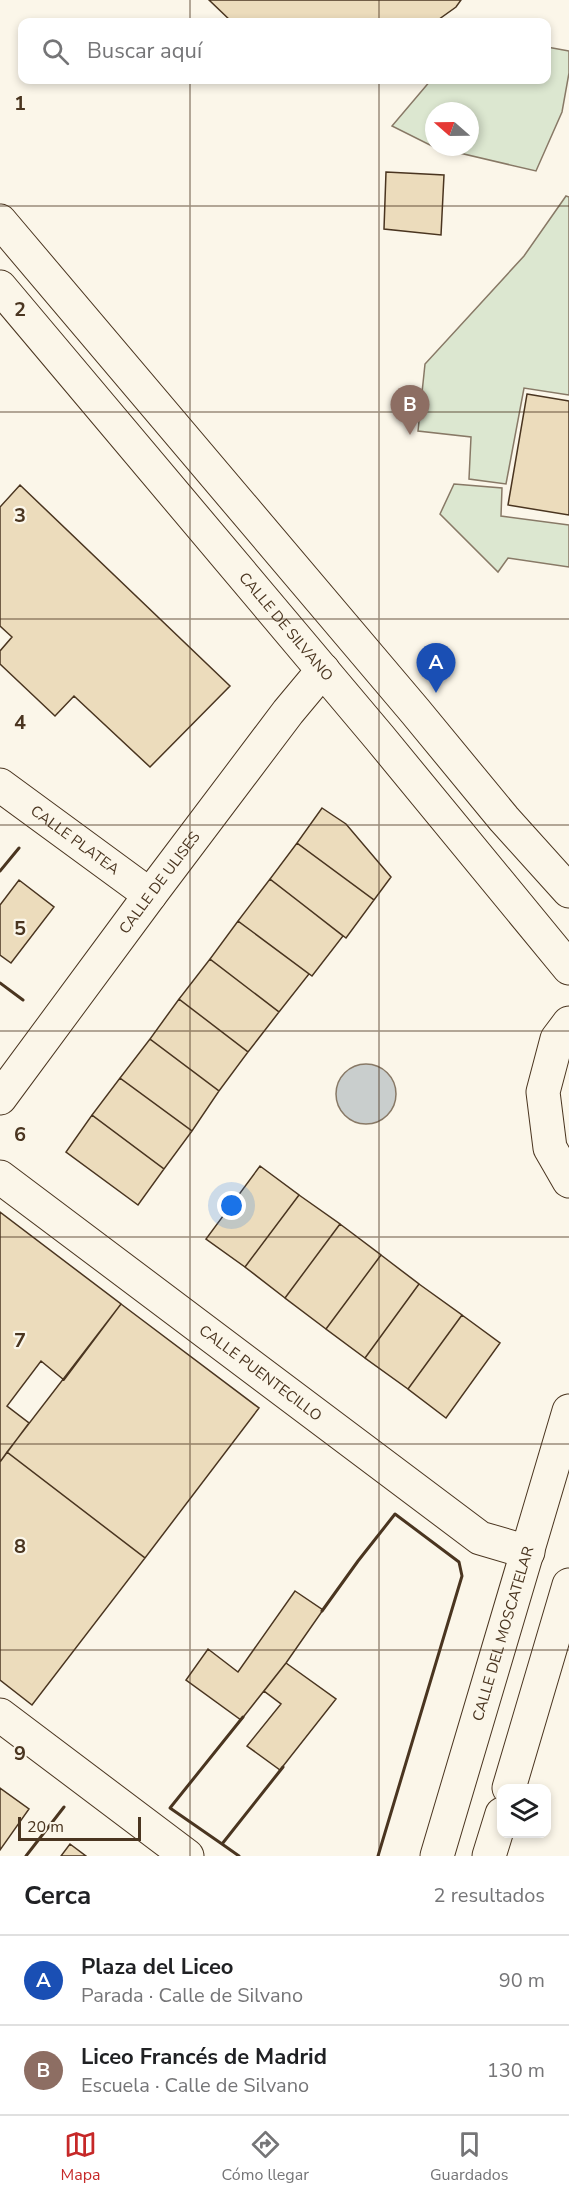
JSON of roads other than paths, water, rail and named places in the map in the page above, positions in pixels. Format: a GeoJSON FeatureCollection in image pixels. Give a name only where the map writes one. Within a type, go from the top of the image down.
{"type":"FeatureCollection","features":[{"type":"Feature","properties":{"kind":"street"},"geometry":{"type":"LineString","coordinates":[[0,221],[504,819],[569,891]]}},
{"type":"Feature","properties":{"kind":"street","name":"CALLE DE SILVANO"},"geometry":{"type":"LineString","coordinates":[[0,286],[323,670],[569,968]]}},
{"type":"Feature","properties":{"kind":"street","name":"CALLE DE ULISES"},"geometry":{"type":"LineString","coordinates":[[0,1098],[288,712],[323,670]]}},
{"type":"Feature","properties":{"kind":"street","name":"CALLE PLATEA"},"geometry":{"type":"LineString","coordinates":[[0,785],[150,895]]}},
{"type":"Feature","properties":{"kind":"street"},"geometry":{"type":"LineString","coordinates":[[569,1023],[557,1039],[543,1092],[550,1148],[569,1181]]}},
{"type":"Feature","properties":{"kind":"street","name":"CALLE PUENTECILLO"},"geometry":{"type":"LineString","coordinates":[[0,1177],[480,1538],[528,1552]]}},
{"type":"Feature","properties":{"kind":"street","name":"CALLE DEL MOSCATELAR"},"geometry":{"type":"LineString","coordinates":[[437,1856],[569,1412]]}},
{"type":"Feature","properties":{"kind":"street"},"geometry":{"type":"LineString","coordinates":[[510,1784],[569,1586]]}},
{"type":"Feature","properties":{"kind":"street"},"geometry":{"type":"LineString","coordinates":[[0,1715],[187,1856]]}},
{"type":"Feature","properties":{"kind":"street"},"geometry":{"type":"LineString","coordinates":[[489,1856],[497,1828]]}},
{"type":"Feature","properties":{"kind":"place","name":"Liceo Francés de Madrid"},"geometry":{"type":"Point","coordinates":[410,435]}},
{"type":"Feature","properties":{"kind":"place","name":"Plaza del Liceo"},"geometry":{"type":"Point","coordinates":[436,693]}}]}
